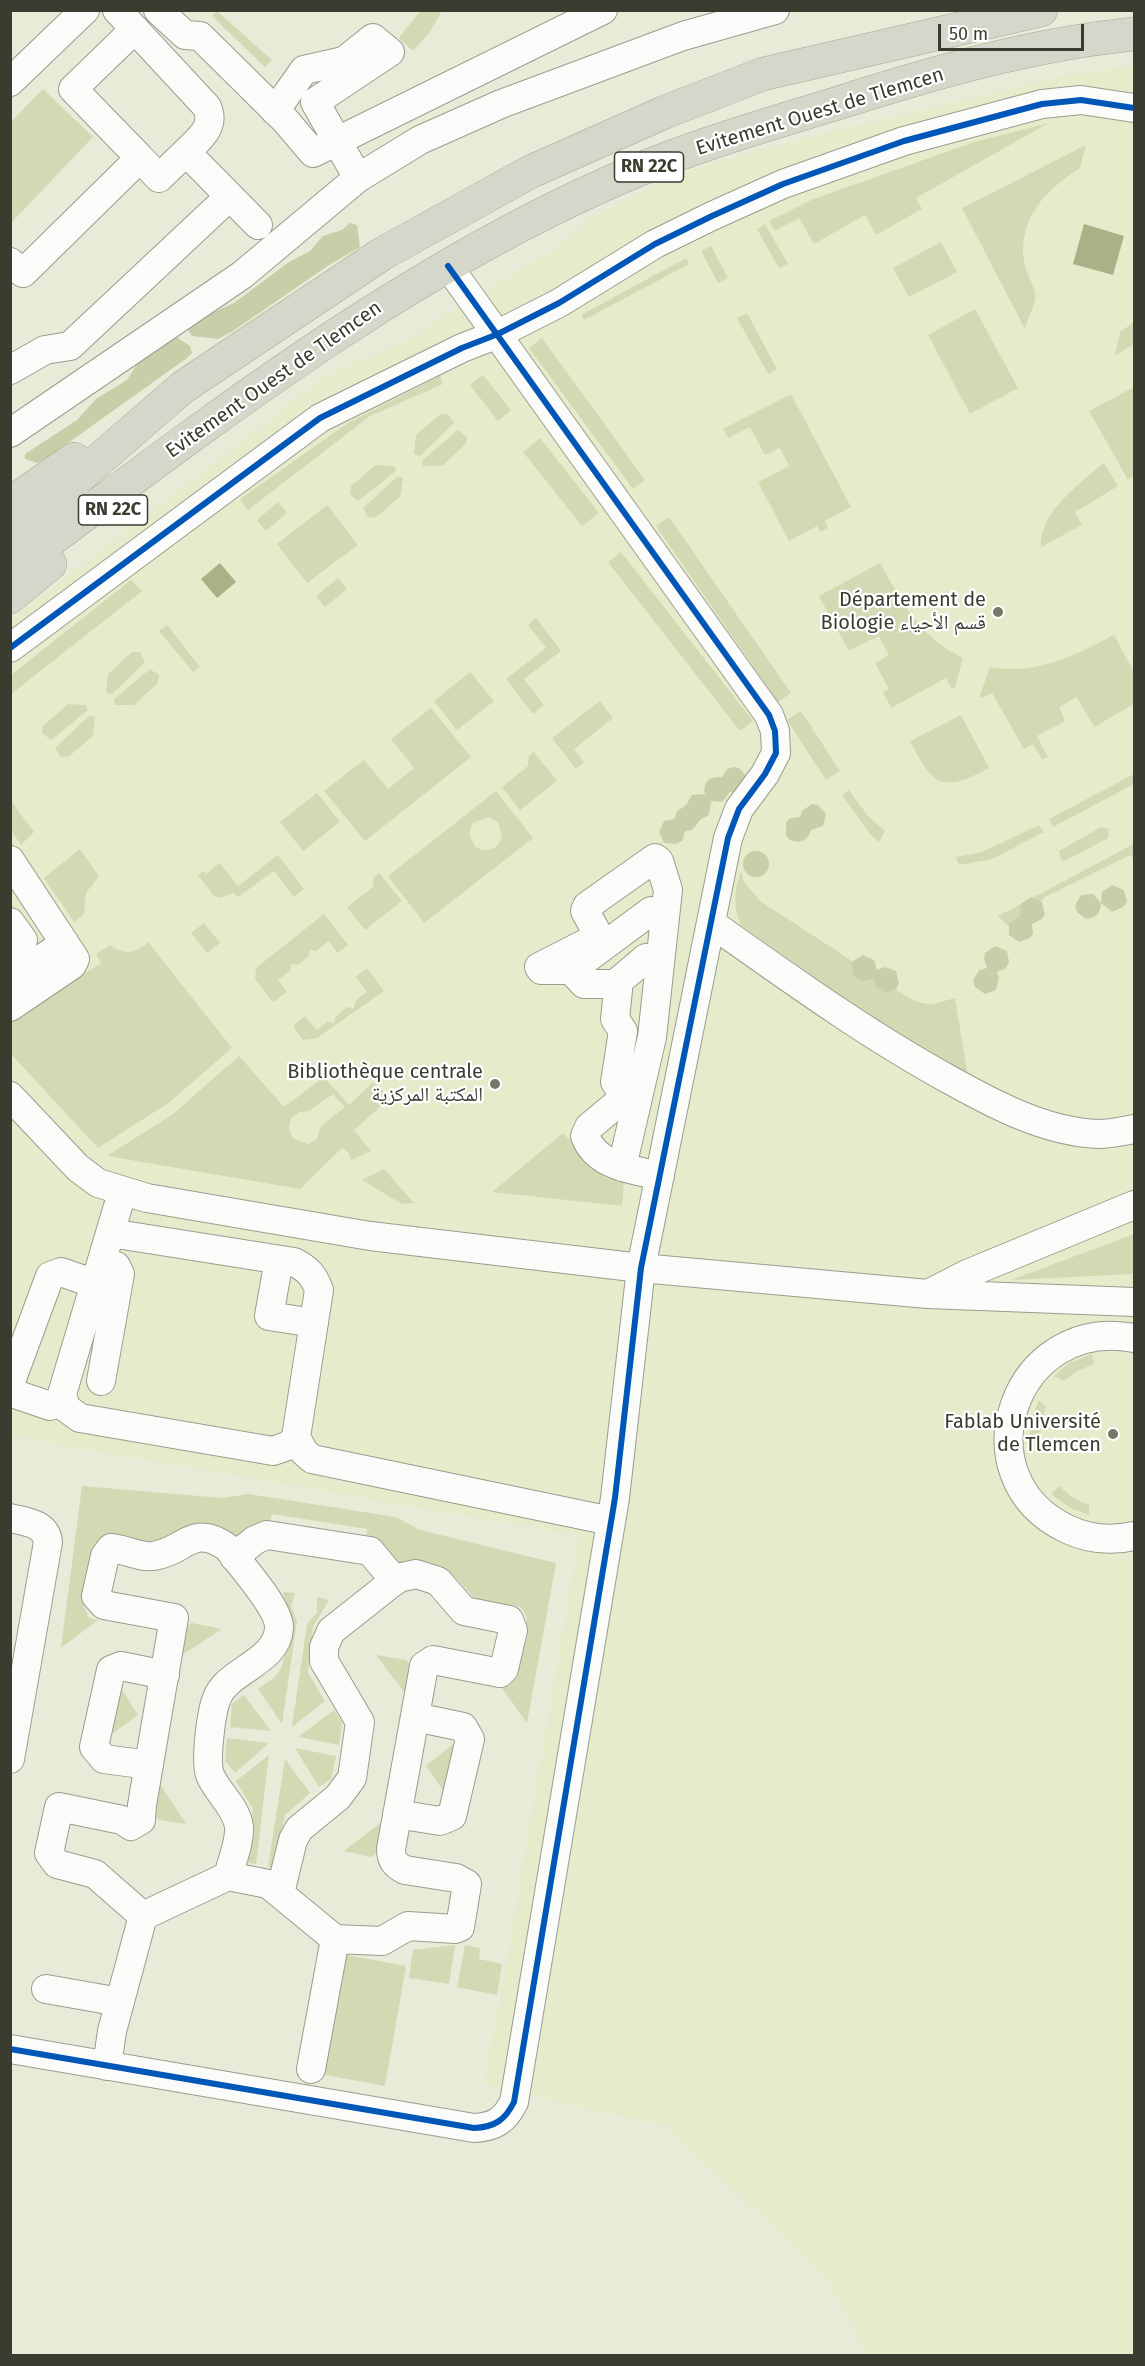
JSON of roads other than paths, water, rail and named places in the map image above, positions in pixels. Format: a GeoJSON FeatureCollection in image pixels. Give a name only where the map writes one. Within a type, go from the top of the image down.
{"type":"FeatureCollection","features":[{"type":"Feature","properties":{"kind":"highway","name":"Evitement Ouest de Tlemcen"},"geometry":{"type":"LineString","coordinates":[[10,537],[183,387],[382,255],[530,172],[665,112],[763,74],[1041,10]]}},
{"type":"Feature","properties":{"kind":"highway","name":"Evitement Ouest de Tlemcen"},"geometry":{"type":"LineString","coordinates":[[10,570],[303,355],[448,266],[514,229],[618,178],[759,128],[894,85],[1018,53],[1134,34]]}},
{"type":"Feature","properties":{"kind":"highway","name":"RN 22C"},"geometry":{"type":"LineString","coordinates":[[10,504],[121,424],[183,387]]}},
{"type":"Feature","properties":{"kind":"highway","name":"RN 22C"},"geometry":{"type":"LineString","coordinates":[[10,597],[214,420]]}},
{"type":"Feature","properties":{"kind":"street"},"geometry":{"type":"LineString","coordinates":[[10,82],[85,10]]}},
{"type":"Feature","properties":{"kind":"street"},"geometry":{"type":"LineString","coordinates":[[158,10],[185,34],[200,36],[285,120]]}},
{"type":"Feature","properties":{"kind":"street"},"geometry":{"type":"LineString","coordinates":[[304,70],[285,120],[280,143],[300,165],[326,148],[434,91],[603,10]]}},
{"type":"Feature","properties":{"kind":"street"},"geometry":{"type":"LineString","coordinates":[[10,433],[242,275],[358,178],[420,140],[501,104],[683,36],[760,12]]}},
{"type":"Feature","properties":{"kind":"street"},"geometry":{"type":"LineString","coordinates":[[126,20],[211,114],[208,129],[186,152],[159,178],[73,89],[126,20]]}},
{"type":"Feature","properties":{"kind":"street"},"geometry":{"type":"LineString","coordinates":[[285,120],[319,109],[390,52],[373,38],[344,61],[304,70]]}},
{"type":"Feature","properties":{"kind":"street"},"geometry":{"type":"LineString","coordinates":[[304,70],[319,109],[326,148],[358,178]]}},
{"type":"Feature","properties":{"kind":"street"},"geometry":{"type":"LineString","coordinates":[[10,648],[320,418],[559,303],[655,244],[712,216],[783,184],[904,141],[1042,104],[1081,100],[1134,108]]}},
{"type":"Feature","properties":{"kind":"street"},"geometry":{"type":"LineString","coordinates":[[186,152],[258,225]]}},
{"type":"Feature","properties":{"kind":"street"},"geometry":{"type":"LineString","coordinates":[[10,261],[23,273],[140,158]]}},
{"type":"Feature","properties":{"kind":"street"},"geometry":{"type":"LineString","coordinates":[[10,370],[45,350],[70,346],[229,197]]}},
{"type":"Feature","properties":{"kind":"street"},"geometry":{"type":"LineString","coordinates":[[10,2049],[474,2128],[490,2127],[506,2117],[514,2102],[611,1521],[641,1268],[732,824],[776,753],[775,731],[768,715],[448,266]]}},
{"type":"Feature","properties":{"kind":"street"},"geometry":{"type":"LineString","coordinates":[[631,1099],[652,1036],[668,886],[658,859],[653,859],[615,1082],[631,1099],[674,1106]]}},
{"type":"Feature","properties":{"kind":"street"},"geometry":{"type":"LineString","coordinates":[[10,1007],[74,962],[75,957],[12,866]]}},
{"type":"Feature","properties":{"kind":"street"},"geometry":{"type":"LineString","coordinates":[[10,922],[23,940],[10,952]]}},
{"type":"Feature","properties":{"kind":"street"},"geometry":{"type":"LineString","coordinates":[[711,923],[904,1055],[988,1101],[1052,1127],[1099,1134],[1134,1129]]}},
{"type":"Feature","properties":{"kind":"street"},"geometry":{"type":"LineString","coordinates":[[642,924],[640,1031],[631,1099],[616,1165],[660,1176]]}},
{"type":"Feature","properties":{"kind":"street"},"geometry":{"type":"LineString","coordinates":[[642,924],[576,976],[541,970],[539,967],[594,939],[594,928],[642,924]]}},
{"type":"Feature","properties":{"kind":"street"},"geometry":{"type":"LineString","coordinates":[[576,976],[642,924]]}},
{"type":"Feature","properties":{"kind":"street"},"geometry":{"type":"LineString","coordinates":[[10,980],[65,943]]}},
{"type":"Feature","properties":{"kind":"street"},"geometry":{"type":"LineString","coordinates":[[16,1113],[98,1183],[122,1192],[370,1236],[641,1268],[928,1294],[1122,1302],[1128,1337],[1085,1338],[1070,1343],[1048,1356],[1036,1367],[1022,1386],[1013,1409],[1010,1450],[1023,1488],[1050,1519],[1072,1531],[1095,1537],[1134,1536]]}},
{"type":"Feature","properties":{"kind":"street"},"geometry":{"type":"LineString","coordinates":[[122,1192],[62,1394],[66,1408],[80,1418],[294,1449],[611,1521]]}},
{"type":"Feature","properties":{"kind":"street"},"geometry":{"type":"LineString","coordinates":[[928,1294],[967,1274],[1134,1205]]}},
{"type":"Feature","properties":{"kind":"street"},"geometry":{"type":"LineString","coordinates":[[110,1233],[278,1267],[306,1267],[314,1277],[319,1290],[294,1449]]}},
{"type":"Feature","properties":{"kind":"street"},"geometry":{"type":"LineString","coordinates":[[10,1384],[50,1276],[61,1272],[99,1273],[116,1266],[120,1274],[101,1381]]}},
{"type":"Feature","properties":{"kind":"street"},"geometry":{"type":"LineString","coordinates":[[278,1267],[269,1316],[314,1323]]}},
{"type":"Feature","properties":{"kind":"street"},"geometry":{"type":"LineString","coordinates":[[10,1390],[15,1394],[50,1406],[63,1400]]}},
{"type":"Feature","properties":{"kind":"street"},"geometry":{"type":"LineString","coordinates":[[10,1518],[42,1528],[48,1542],[11,1756]]}},
{"type":"Feature","properties":{"kind":"street"},"geometry":{"type":"LineString","coordinates":[[234,1557],[261,1537],[278,1536],[280,1524],[356,1538],[354,1548],[370,1551],[395,1581]]}},
{"type":"Feature","properties":{"kind":"street"},"geometry":{"type":"LineString","coordinates":[[144,1916],[101,1878],[87,1871],[57,1864],[49,1853],[59,1807],[122,1820],[131,1826],[137,1824],[143,1813],[174,1618],[104,1605],[98,1601],[96,1596],[107,1551],[117,1549],[156,1556],[190,1539],[205,1536],[222,1544],[234,1557],[274,1611],[279,1629],[270,1649],[220,1692],[217,1698],[207,1763],[210,1774],[237,1820],[239,1830],[228,1876]]}},
{"type":"Feature","properties":{"kind":"street"},"geometry":{"type":"LineString","coordinates":[[107,2066],[112,2031],[144,1916],[228,1876],[258,1881],[280,1893],[335,1939],[374,1942],[382,1941],[408,1926],[455,1929],[460,1927],[467,1884],[456,1878],[405,1870],[397,1866],[391,1858],[391,1849],[424,1666],[433,1659],[500,1673],[504,1669],[513,1625],[509,1620],[464,1611],[438,1581],[422,1575],[406,1576],[395,1581],[330,1631],[324,1647],[326,1667],[359,1717],[352,1778],[338,1797],[299,1829],[293,1840],[280,1893]]}},
{"type":"Feature","properties":{"kind":"street"},"geometry":{"type":"LineString","coordinates":[[149,1765],[104,1759],[94,1747],[111,1670],[121,1666],[165,1676]]}},
{"type":"Feature","properties":{"kind":"street"},"geometry":{"type":"LineString","coordinates":[[397,1814],[440,1821],[452,1816],[470,1739],[463,1727],[415,1717]]}},
{"type":"Feature","properties":{"kind":"street"},"geometry":{"type":"LineString","coordinates":[[311,2069],[335,1939]]}},
{"type":"Feature","properties":{"kind":"street"},"geometry":{"type":"LineString","coordinates":[[46,1989],[120,2002]]}},
{"type":"Feature","properties":{"kind":"place","name":"Département de Biologie قسم الأحياء"},"geometry":{"type":"Point","coordinates":[998,612]}},
{"type":"Feature","properties":{"kind":"place","name":"Bibliothèque centrale المكتبة المركزية"},"geometry":{"type":"Point","coordinates":[495,1084]}},
{"type":"Feature","properties":{"kind":"place","name":"Fablab Université de Tlemcen"},"geometry":{"type":"Point","coordinates":[1113,1434]}}]}
